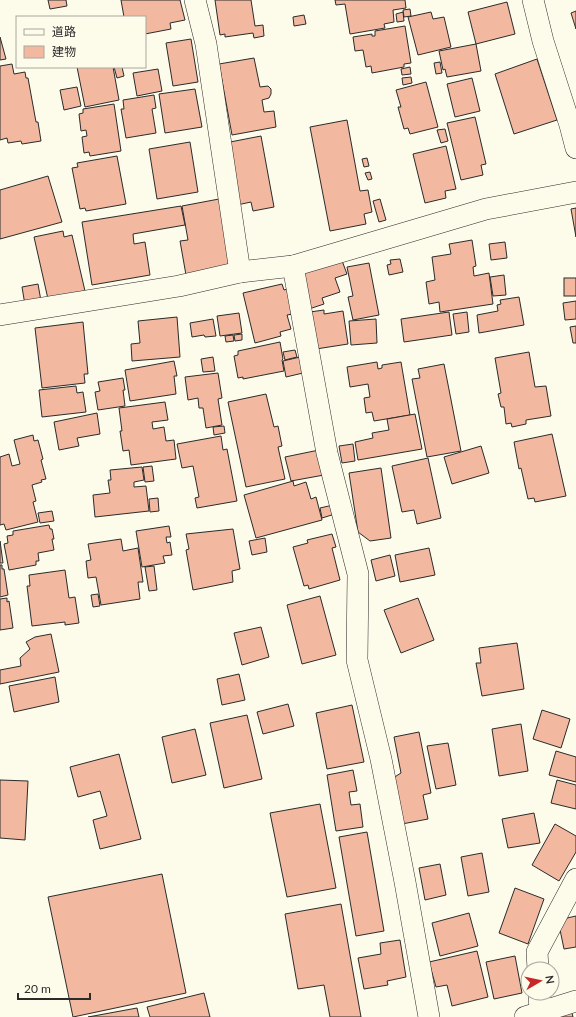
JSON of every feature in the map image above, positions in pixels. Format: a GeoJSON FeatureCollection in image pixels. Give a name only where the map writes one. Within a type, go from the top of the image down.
{"type":"FeatureCollection","features":[{"type":"Feature","properties":{"kind":"street"},"geometry":{"type":"LineString","coordinates":[[195,0],[206,44],[240,272]]}},
{"type":"Feature","properties":{"kind":"street"},"geometry":{"type":"LineString","coordinates":[[533,0],[543,41],[576,148]]}},
{"type":"Feature","properties":{"kind":"street"},"geometry":{"type":"LineString","coordinates":[[0,315],[179,286],[240,272],[292,266],[486,209],[576,192]]}},
{"type":"Feature","properties":{"kind":"street"},"geometry":{"type":"LineString","coordinates":[[292,266],[327,452],[358,574],[357,660],[381,759],[429,1017]]}},
{"type":"Feature","properties":{"kind":"street"},"geometry":{"type":"LineString","coordinates":[[538,961],[537,952],[576,878]]}},
{"type":"Feature","properties":{"kind":"street"},"geometry":{"type":"LineString","coordinates":[[535,1007],[576,1001]]}},
{"type":"Feature","properties":{"kind":"building"},"geometry":{"type":"Polygon","coordinates":[[[48,0],[66,0],[67,6],[50,9],[48,0]]]}},
{"type":"Feature","properties":{"kind":"building"},"geometry":{"type":"Polygon","coordinates":[[[121,0],[180,0],[185,20],[170,23],[171,29],[146,34],[146,16],[124,16],[121,0]]]}},
{"type":"Feature","properties":{"kind":"building"},"geometry":{"type":"Polygon","coordinates":[[[215,0],[251,0],[255,26],[263,25],[264,36],[254,38],[253,33],[225,37],[225,34],[220,35],[215,0]]]}},
{"type":"Feature","properties":{"kind":"building"},"geometry":{"type":"Polygon","coordinates":[[[335,0],[405,0],[406,8],[393,10],[394,22],[384,24],[385,28],[350,34],[345,4],[336,5],[335,0]]]}},
{"type":"Feature","properties":{"kind":"building"},"geometry":{"type":"Polygon","coordinates":[[[507,2],[515,34],[476,44],[468,12],[507,2]]]}},
{"type":"Feature","properties":{"kind":"building"},"geometry":{"type":"Polygon","coordinates":[[[410,9],[411,16],[404,17],[403,10],[410,9]]]}},
{"type":"Feature","properties":{"kind":"building"},"geometry":{"type":"Polygon","coordinates":[[[576,11],[576,29],[571,13],[576,11]]]}},
{"type":"Feature","properties":{"kind":"building"},"geometry":{"type":"Polygon","coordinates":[[[403,12],[404,21],[397,22],[396,14],[403,12]]]}},
{"type":"Feature","properties":{"kind":"building"},"geometry":{"type":"Polygon","coordinates":[[[431,12],[433,19],[444,17],[451,47],[418,55],[408,17],[431,12]]]}},
{"type":"Feature","properties":{"kind":"building"},"geometry":{"type":"Polygon","coordinates":[[[304,15],[306,24],[294,26],[293,17],[304,15]]]}},
{"type":"Feature","properties":{"kind":"building"},"geometry":{"type":"Polygon","coordinates":[[[405,26],[411,63],[404,64],[404,67],[372,73],[371,66],[366,67],[363,50],[355,51],[353,37],[372,34],[372,36],[375,36],[375,31],[405,26]]]}},
{"type":"Feature","properties":{"kind":"building"},"geometry":{"type":"Polygon","coordinates":[[[0,37],[6,59],[0,60],[0,37]]]}},
{"type":"Feature","properties":{"kind":"building"},"geometry":{"type":"Polygon","coordinates":[[[191,39],[198,82],[173,86],[166,43],[191,39]]]}},
{"type":"Feature","properties":{"kind":"building"},"geometry":{"type":"Polygon","coordinates":[[[476,44],[481,71],[447,77],[445,69],[443,70],[439,51],[476,44]]]}},
{"type":"Feature","properties":{"kind":"building"},"geometry":{"type":"Polygon","coordinates":[[[254,58],[260,87],[268,86],[271,89],[269,98],[262,100],[264,112],[274,111],[276,127],[232,135],[219,64],[254,58]]]}},
{"type":"Feature","properties":{"kind":"building"},"geometry":{"type":"Polygon","coordinates":[[[537,59],[557,120],[514,134],[495,74],[537,59]]]}},
{"type":"Feature","properties":{"kind":"building"},"geometry":{"type":"Polygon","coordinates":[[[440,62],[442,73],[436,74],[434,63],[440,62]]]}},
{"type":"Feature","properties":{"kind":"building"},"geometry":{"type":"Polygon","coordinates":[[[12,64],[14,74],[25,72],[26,78],[28,78],[41,141],[22,144],[21,141],[8,143],[7,138],[0,140],[0,66],[12,64]]]}},
{"type":"Feature","properties":{"kind":"building"},"geometry":{"type":"Polygon","coordinates":[[[410,67],[411,74],[402,75],[401,69],[410,67]]]}},
{"type":"Feature","properties":{"kind":"building"},"geometry":{"type":"Polygon","coordinates":[[[77,68],[113,68],[119,100],[85,107],[77,68]]]}},
{"type":"Feature","properties":{"kind":"building"},"geometry":{"type":"Polygon","coordinates":[[[114,68],[122,68],[124,76],[117,78],[114,68]]]}},
{"type":"Feature","properties":{"kind":"building"},"geometry":{"type":"Polygon","coordinates":[[[158,69],[162,91],[137,96],[133,73],[158,69]]]}},
{"type":"Feature","properties":{"kind":"building"},"geometry":{"type":"Polygon","coordinates":[[[411,77],[412,83],[403,85],[402,78],[411,77]]]}},
{"type":"Feature","properties":{"kind":"building"},"geometry":{"type":"Polygon","coordinates":[[[472,78],[480,111],[455,117],[447,84],[472,78]]]}},
{"type":"Feature","properties":{"kind":"building"},"geometry":{"type":"Polygon","coordinates":[[[426,82],[438,127],[410,134],[408,128],[404,129],[398,107],[401,107],[396,90],[426,82]]]}},
{"type":"Feature","properties":{"kind":"building"},"geometry":{"type":"Polygon","coordinates":[[[77,87],[81,106],[64,110],[60,90],[77,87]]]}},
{"type":"Feature","properties":{"kind":"building"},"geometry":{"type":"Polygon","coordinates":[[[195,89],[202,127],[165,133],[159,94],[195,89]]]}},
{"type":"Feature","properties":{"kind":"building"},"geometry":{"type":"Polygon","coordinates":[[[154,95],[156,108],[152,109],[156,133],[126,138],[121,109],[124,109],[123,100],[154,95]]]}},
{"type":"Feature","properties":{"kind":"building"},"geometry":{"type":"Polygon","coordinates":[[[114,104],[121,151],[90,156],[89,152],[84,153],[82,137],[87,136],[86,130],[81,131],[79,114],[83,113],[83,109],[114,104]]]}},
{"type":"Feature","properties":{"kind":"building"},"geometry":{"type":"Polygon","coordinates":[[[475,117],[486,164],[481,165],[483,175],[461,180],[447,123],[475,117]]]}},
{"type":"Feature","properties":{"kind":"building"},"geometry":{"type":"Polygon","coordinates":[[[347,120],[360,191],[368,190],[372,212],[364,214],[366,224],[330,231],[310,127],[347,120]]]}},
{"type":"Feature","properties":{"kind":"building"},"geometry":{"type":"Polygon","coordinates":[[[445,129],[448,141],[441,143],[437,130],[445,129]]]}},
{"type":"Feature","properties":{"kind":"building"},"geometry":{"type":"Polygon","coordinates":[[[261,136],[274,207],[253,211],[251,202],[237,205],[225,143],[261,136]]]}},
{"type":"Feature","properties":{"kind":"building"},"geometry":{"type":"Polygon","coordinates":[[[190,142],[198,192],[157,199],[149,149],[190,142]]]}},
{"type":"Feature","properties":{"kind":"building"},"geometry":{"type":"Polygon","coordinates":[[[446,146],[456,189],[445,191],[446,198],[425,203],[413,154],[446,146]]]}},
{"type":"Feature","properties":{"kind":"building"},"geometry":{"type":"Polygon","coordinates":[[[117,156],[126,204],[86,211],[85,208],[80,209],[72,168],[78,167],[77,163],[117,156]]]}},
{"type":"Feature","properties":{"kind":"building"},"geometry":{"type":"Polygon","coordinates":[[[367,158],[369,166],[364,167],[362,159],[367,158]]]}},
{"type":"Feature","properties":{"kind":"building"},"geometry":{"type":"Polygon","coordinates":[[[370,172],[372,179],[368,180],[365,173],[370,172]]]}},
{"type":"Feature","properties":{"kind":"building"},"geometry":{"type":"Polygon","coordinates":[[[48,176],[62,222],[0,239],[0,190],[48,176]]]}},
{"type":"Feature","properties":{"kind":"building"},"geometry":{"type":"Polygon","coordinates":[[[219,199],[231,268],[186,275],[180,241],[188,240],[182,206],[219,199]]]}},
{"type":"Feature","properties":{"kind":"building"},"geometry":{"type":"Polygon","coordinates":[[[380,199],[386,220],[379,222],[373,201],[380,199]]]}},
{"type":"Feature","properties":{"kind":"building"},"geometry":{"type":"Polygon","coordinates":[[[181,206],[185,225],[133,234],[134,244],[145,242],[150,275],[92,285],[82,222],[181,206]]]}},
{"type":"Feature","properties":{"kind":"building"},"geometry":{"type":"Polygon","coordinates":[[[576,208],[576,237],[571,209],[576,208]]]}},
{"type":"Feature","properties":{"kind":"building"},"geometry":{"type":"Polygon","coordinates":[[[63,231],[64,237],[72,235],[85,291],[48,299],[34,237],[63,231]]]}},
{"type":"Feature","properties":{"kind":"building"},"geometry":{"type":"Polygon","coordinates":[[[472,240],[476,266],[473,267],[474,276],[489,273],[493,304],[440,312],[439,302],[429,304],[426,282],[435,280],[432,257],[451,254],[449,244],[472,240]]]}},
{"type":"Feature","properties":{"kind":"building"},"geometry":{"type":"Polygon","coordinates":[[[505,242],[507,258],[491,260],[489,244],[505,242]]]}},
{"type":"Feature","properties":{"kind":"building"},"geometry":{"type":"Polygon","coordinates":[[[341,258],[347,274],[335,278],[340,292],[322,298],[324,304],[309,309],[301,271],[341,258]]]}},
{"type":"Feature","properties":{"kind":"building"},"geometry":{"type":"Polygon","coordinates":[[[400,259],[403,272],[389,275],[387,265],[391,264],[390,260],[400,259]]]}},
{"type":"Feature","properties":{"kind":"building"},"geometry":{"type":"Polygon","coordinates":[[[369,263],[379,315],[353,320],[348,297],[353,296],[347,267],[369,263]]]}},
{"type":"Feature","properties":{"kind":"building"},"geometry":{"type":"Polygon","coordinates":[[[504,275],[506,295],[493,296],[490,277],[504,275]]]}},
{"type":"Feature","properties":{"kind":"building"},"geometry":{"type":"Polygon","coordinates":[[[564,278],[576,278],[576,296],[564,296],[564,278]]]}},
{"type":"Feature","properties":{"kind":"building"},"geometry":{"type":"Polygon","coordinates":[[[38,284],[41,301],[25,305],[22,287],[38,284]]]}},
{"type":"Feature","properties":{"kind":"building"},"geometry":{"type":"Polygon","coordinates":[[[282,284],[284,290],[287,289],[293,314],[287,315],[291,329],[280,332],[281,336],[255,343],[243,293],[282,284]]]}},
{"type":"Feature","properties":{"kind":"building"},"geometry":{"type":"Polygon","coordinates":[[[519,297],[524,325],[479,333],[477,315],[498,311],[497,305],[501,304],[500,300],[519,297]]]}},
{"type":"Feature","properties":{"kind":"building"},"geometry":{"type":"Polygon","coordinates":[[[576,301],[576,319],[565,320],[563,303],[576,301]]]}},
{"type":"Feature","properties":{"kind":"building"},"geometry":{"type":"Polygon","coordinates":[[[324,310],[324,314],[343,311],[348,344],[316,349],[310,312],[324,310]]]}},
{"type":"Feature","properties":{"kind":"building"},"geometry":{"type":"Polygon","coordinates":[[[449,312],[452,335],[404,342],[401,319],[449,312]]]}},
{"type":"Feature","properties":{"kind":"building"},"geometry":{"type":"Polygon","coordinates":[[[467,312],[469,332],[456,334],[453,314],[467,312]]]}},
{"type":"Feature","properties":{"kind":"building"},"geometry":{"type":"Polygon","coordinates":[[[239,313],[242,333],[220,336],[217,316],[239,313]]]}},
{"type":"Feature","properties":{"kind":"building"},"geometry":{"type":"Polygon","coordinates":[[[177,317],[180,357],[132,361],[131,344],[140,343],[138,321],[177,317]]]}},
{"type":"Feature","properties":{"kind":"building"},"geometry":{"type":"Polygon","coordinates":[[[213,319],[216,336],[205,337],[204,335],[192,337],[190,323],[213,319]]]}},
{"type":"Feature","properties":{"kind":"building"},"geometry":{"type":"Polygon","coordinates":[[[376,319],[377,343],[351,345],[349,321],[376,319]]]}},
{"type":"Feature","properties":{"kind":"building"},"geometry":{"type":"Polygon","coordinates":[[[83,322],[88,374],[84,374],[85,383],[42,388],[35,328],[83,322]]]}},
{"type":"Feature","properties":{"kind":"building"},"geometry":{"type":"Polygon","coordinates":[[[576,326],[576,343],[573,343],[570,327],[576,326]]]}},
{"type":"Feature","properties":{"kind":"building"},"geometry":{"type":"Polygon","coordinates":[[[242,334],[242,340],[235,341],[234,335],[242,334]]]}},
{"type":"Feature","properties":{"kind":"building"},"geometry":{"type":"Polygon","coordinates":[[[233,335],[234,341],[226,342],[225,336],[233,335]]]}},
{"type":"Feature","properties":{"kind":"building"},"geometry":{"type":"Polygon","coordinates":[[[280,342],[284,371],[243,379],[243,377],[238,378],[234,356],[238,355],[238,351],[280,342]]]}},
{"type":"Feature","properties":{"kind":"building"},"geometry":{"type":"Polygon","coordinates":[[[295,350],[297,357],[285,360],[283,352],[295,350]]]}},
{"type":"Feature","properties":{"kind":"building"},"geometry":{"type":"Polygon","coordinates":[[[529,352],[535,387],[546,386],[551,416],[526,420],[526,424],[512,427],[511,423],[506,424],[504,407],[501,407],[498,394],[501,393],[495,358],[529,352]]]}},
{"type":"Feature","properties":{"kind":"building"},"geometry":{"type":"Polygon","coordinates":[[[213,357],[215,371],[203,372],[201,359],[213,357]]]}},
{"type":"Feature","properties":{"kind":"building"},"geometry":{"type":"Polygon","coordinates":[[[300,357],[303,373],[286,377],[283,361],[300,357]]]}},
{"type":"Feature","properties":{"kind":"building"},"geometry":{"type":"Polygon","coordinates":[[[174,361],[177,376],[174,376],[176,394],[130,401],[125,370],[174,361]]]}},
{"type":"Feature","properties":{"kind":"building"},"geometry":{"type":"Polygon","coordinates":[[[377,362],[378,369],[382,368],[382,365],[401,362],[410,415],[374,421],[372,412],[366,413],[364,398],[370,397],[368,384],[350,387],[347,367],[377,362]]]}},
{"type":"Feature","properties":{"kind":"building"},"geometry":{"type":"Polygon","coordinates":[[[444,364],[461,451],[427,457],[412,379],[420,378],[418,369],[444,364]]]}},
{"type":"Feature","properties":{"kind":"building"},"geometry":{"type":"Polygon","coordinates":[[[218,373],[222,398],[218,399],[222,425],[206,428],[203,408],[199,408],[198,398],[188,400],[185,377],[218,373]]]}},
{"type":"Feature","properties":{"kind":"building"},"geometry":{"type":"Polygon","coordinates":[[[123,378],[125,406],[98,410],[95,392],[100,391],[98,382],[123,378]]]}},
{"type":"Feature","properties":{"kind":"building"},"geometry":{"type":"Polygon","coordinates":[[[76,386],[77,393],[83,392],[86,412],[42,417],[39,390],[76,386]]]}},
{"type":"Feature","properties":{"kind":"building"},"geometry":{"type":"Polygon","coordinates":[[[266,394],[274,427],[278,426],[282,446],[278,447],[285,479],[246,487],[228,402],[266,394]]]}},
{"type":"Feature","properties":{"kind":"building"},"geometry":{"type":"Polygon","coordinates":[[[165,402],[168,420],[152,422],[153,429],[164,427],[166,441],[174,440],[176,459],[131,465],[129,450],[123,451],[119,408],[165,402]]]}},
{"type":"Feature","properties":{"kind":"building"},"geometry":{"type":"Polygon","coordinates":[[[97,413],[100,434],[77,438],[79,446],[59,450],[54,422],[97,413]]]}},
{"type":"Feature","properties":{"kind":"building"},"geometry":{"type":"Polygon","coordinates":[[[415,414],[422,449],[358,460],[355,442],[373,438],[372,433],[389,430],[387,419],[415,414]]]}},
{"type":"Feature","properties":{"kind":"building"},"geometry":{"type":"Polygon","coordinates":[[[224,426],[225,433],[214,435],[213,427],[224,426]]]}},
{"type":"Feature","properties":{"kind":"building"},"geometry":{"type":"Polygon","coordinates":[[[552,434],[566,496],[535,502],[534,498],[528,499],[521,468],[519,469],[514,442],[552,434]]]}},
{"type":"Feature","properties":{"kind":"building"},"geometry":{"type":"Polygon","coordinates":[[[33,435],[34,441],[38,440],[46,479],[32,485],[36,501],[33,502],[38,522],[6,530],[4,524],[0,525],[0,457],[9,454],[12,466],[20,464],[14,440],[33,435]]]}},
{"type":"Feature","properties":{"kind":"building"},"geometry":{"type":"Polygon","coordinates":[[[221,436],[223,450],[227,449],[237,501],[197,508],[195,498],[199,497],[193,466],[182,468],[177,444],[221,436]]]}},
{"type":"Feature","properties":{"kind":"building"},"geometry":{"type":"Polygon","coordinates":[[[353,444],[355,461],[342,463],[339,446],[353,444]]]}},
{"type":"Feature","properties":{"kind":"building"},"geometry":{"type":"Polygon","coordinates":[[[481,446],[489,473],[452,484],[444,457],[481,446]]]}},
{"type":"Feature","properties":{"kind":"building"},"geometry":{"type":"Polygon","coordinates":[[[319,450],[324,475],[291,481],[285,457],[319,450]]]}},
{"type":"Feature","properties":{"kind":"building"},"geometry":{"type":"Polygon","coordinates":[[[428,458],[441,518],[417,524],[414,510],[402,512],[392,466],[428,458]]]}},
{"type":"Feature","properties":{"kind":"building"},"geometry":{"type":"Polygon","coordinates":[[[152,466],[154,481],[145,482],[143,467],[152,466]]]}},
{"type":"Feature","properties":{"kind":"building"},"geometry":{"type":"Polygon","coordinates":[[[142,467],[144,480],[134,482],[134,487],[146,486],[149,511],[95,517],[93,495],[110,493],[108,480],[111,480],[110,470],[142,467]]]}},
{"type":"Feature","properties":{"kind":"building"},"geometry":{"type":"Polygon","coordinates":[[[381,468],[391,538],[370,541],[358,532],[349,473],[381,468]]]}},
{"type":"Feature","properties":{"kind":"building"},"geometry":{"type":"Polygon","coordinates":[[[293,481],[294,486],[306,482],[311,499],[316,497],[322,520],[256,538],[244,495],[293,481]]]}},
{"type":"Feature","properties":{"kind":"building"},"geometry":{"type":"Polygon","coordinates":[[[158,498],[159,511],[150,512],[149,499],[158,498]]]}},
{"type":"Feature","properties":{"kind":"building"},"geometry":{"type":"Polygon","coordinates":[[[333,505],[335,514],[322,518],[320,508],[333,505]]]}},
{"type":"Feature","properties":{"kind":"building"},"geometry":{"type":"Polygon","coordinates":[[[52,511],[54,521],[40,523],[38,513],[52,511]]]}},
{"type":"Feature","properties":{"kind":"building"},"geometry":{"type":"Polygon","coordinates":[[[49,525],[50,529],[52,529],[54,539],[52,539],[54,550],[38,553],[39,561],[36,561],[36,565],[9,570],[4,544],[8,543],[7,536],[13,535],[13,531],[49,525]]]}},
{"type":"Feature","properties":{"kind":"building"},"geometry":{"type":"Polygon","coordinates":[[[169,526],[171,537],[166,537],[167,543],[170,542],[172,555],[163,556],[165,563],[142,567],[136,531],[169,526]]]}},
{"type":"Feature","properties":{"kind":"building"},"geometry":{"type":"Polygon","coordinates":[[[233,529],[240,569],[232,571],[233,582],[193,590],[186,550],[189,549],[186,534],[233,529]]]}},
{"type":"Feature","properties":{"kind":"building"},"geometry":{"type":"Polygon","coordinates":[[[332,534],[336,547],[332,548],[340,580],[309,589],[308,585],[304,586],[293,547],[308,543],[307,540],[332,534]]]}},
{"type":"Feature","properties":{"kind":"building"},"geometry":{"type":"Polygon","coordinates":[[[265,538],[267,552],[252,555],[249,541],[265,538]]]}},
{"type":"Feature","properties":{"kind":"building"},"geometry":{"type":"Polygon","coordinates":[[[121,539],[123,551],[138,548],[143,582],[138,582],[140,599],[101,605],[96,577],[88,578],[86,561],[91,560],[88,544],[121,539]]]}},
{"type":"Feature","properties":{"kind":"building"},"geometry":{"type":"Polygon","coordinates":[[[0,541],[3,563],[0,563],[0,541]]]}},
{"type":"Feature","properties":{"kind":"building"},"geometry":{"type":"Polygon","coordinates":[[[429,548],[435,575],[400,582],[395,555],[429,548]]]}},
{"type":"Feature","properties":{"kind":"building"},"geometry":{"type":"Polygon","coordinates":[[[390,555],[395,576],[376,581],[371,560],[390,555]]]}},
{"type":"Feature","properties":{"kind":"building"},"geometry":{"type":"Polygon","coordinates":[[[0,565],[2,565],[2,569],[4,569],[8,595],[0,597],[0,565]]]}},
{"type":"Feature","properties":{"kind":"building"},"geometry":{"type":"Polygon","coordinates":[[[154,566],[157,590],[149,591],[145,567],[154,566]]]}},
{"type":"Feature","properties":{"kind":"building"},"geometry":{"type":"Polygon","coordinates":[[[65,570],[69,598],[75,597],[79,623],[65,625],[65,622],[32,626],[27,586],[30,586],[29,575],[65,570]]]}},
{"type":"Feature","properties":{"kind":"building"},"geometry":{"type":"Polygon","coordinates":[[[98,594],[100,606],[93,607],[91,595],[98,594]]]}},
{"type":"Feature","properties":{"kind":"building"},"geometry":{"type":"Polygon","coordinates":[[[320,596],[336,655],[302,664],[287,605],[320,596]]]}},
{"type":"Feature","properties":{"kind":"building"},"geometry":{"type":"Polygon","coordinates":[[[7,598],[7,602],[9,601],[13,628],[0,630],[0,599],[7,598]]]}},
{"type":"Feature","properties":{"kind":"building"},"geometry":{"type":"Polygon","coordinates":[[[418,598],[434,640],[401,653],[384,610],[418,598]]]}},
{"type":"Feature","properties":{"kind":"building"},"geometry":{"type":"Polygon","coordinates":[[[261,627],[269,657],[242,665],[234,633],[261,627]]]}},
{"type":"Feature","properties":{"kind":"building"},"geometry":{"type":"Polygon","coordinates":[[[51,634],[59,672],[0,684],[0,670],[21,666],[20,658],[30,649],[26,642],[35,637],[51,634]]]}},
{"type":"Feature","properties":{"kind":"building"},"geometry":{"type":"Polygon","coordinates":[[[517,643],[524,689],[482,696],[476,663],[481,663],[479,648],[517,643]]]}},
{"type":"Feature","properties":{"kind":"building"},"geometry":{"type":"Polygon","coordinates":[[[239,674],[245,700],[222,705],[217,679],[239,674]]]}},
{"type":"Feature","properties":{"kind":"building"},"geometry":{"type":"Polygon","coordinates":[[[55,677],[59,702],[14,712],[9,686],[55,677]]]}},
{"type":"Feature","properties":{"kind":"building"},"geometry":{"type":"Polygon","coordinates":[[[288,704],[294,726],[263,734],[257,712],[288,704]]]}},
{"type":"Feature","properties":{"kind":"building"},"geometry":{"type":"Polygon","coordinates":[[[352,705],[364,762],[327,769],[316,713],[352,705]]]}},
{"type":"Feature","properties":{"kind":"building"},"geometry":{"type":"Polygon","coordinates":[[[542,710],[570,719],[561,748],[533,739],[542,710]]]}},
{"type":"Feature","properties":{"kind":"building"},"geometry":{"type":"Polygon","coordinates":[[[247,715],[262,779],[224,788],[210,723],[247,715]]]}},
{"type":"Feature","properties":{"kind":"building"},"geometry":{"type":"Polygon","coordinates":[[[521,724],[528,771],[499,776],[492,729],[521,724]]]}},
{"type":"Feature","properties":{"kind":"building"},"geometry":{"type":"Polygon","coordinates":[[[195,729],[206,775],[172,783],[162,737],[195,729]]]}},
{"type":"Feature","properties":{"kind":"building"},"geometry":{"type":"Polygon","coordinates":[[[419,732],[431,793],[423,795],[428,819],[402,824],[393,778],[401,773],[394,737],[419,732]]]}},
{"type":"Feature","properties":{"kind":"building"},"geometry":{"type":"Polygon","coordinates":[[[448,743],[456,785],[436,789],[427,746],[448,743]]]}},
{"type":"Feature","properties":{"kind":"building"},"geometry":{"type":"Polygon","coordinates":[[[556,751],[576,757],[576,782],[549,775],[556,751]]]}},
{"type":"Feature","properties":{"kind":"building"},"geometry":{"type":"Polygon","coordinates":[[[119,754],[141,839],[100,849],[93,820],[107,816],[100,791],[78,797],[70,767],[119,754]]]}},
{"type":"Feature","properties":{"kind":"building"},"geometry":{"type":"Polygon","coordinates":[[[353,770],[357,791],[349,792],[351,805],[360,804],[363,827],[336,831],[327,775],[353,770]]]}},
{"type":"Feature","properties":{"kind":"building"},"geometry":{"type":"Polygon","coordinates":[[[0,780],[28,781],[25,840],[0,838],[0,780]]]}},
{"type":"Feature","properties":{"kind":"building"},"geometry":{"type":"Polygon","coordinates":[[[557,780],[576,785],[576,809],[551,803],[557,780]]]}},
{"type":"Feature","properties":{"kind":"building"},"geometry":{"type":"Polygon","coordinates":[[[320,804],[336,888],[287,897],[270,813],[320,804]]]}},
{"type":"Feature","properties":{"kind":"building"},"geometry":{"type":"Polygon","coordinates":[[[534,813],[540,843],[508,848],[502,819],[534,813]]]}},
{"type":"Feature","properties":{"kind":"building"},"geometry":{"type":"Polygon","coordinates":[[[555,824],[576,836],[576,852],[559,881],[532,865],[555,824]]]}},
{"type":"Feature","properties":{"kind":"building"},"geometry":{"type":"Polygon","coordinates":[[[367,832],[384,931],[356,936],[339,837],[367,832]]]}},
{"type":"Feature","properties":{"kind":"building"},"geometry":{"type":"Polygon","coordinates":[[[482,853],[489,892],[468,896],[461,857],[482,853]]]}},
{"type":"Feature","properties":{"kind":"building"},"geometry":{"type":"Polygon","coordinates":[[[440,864],[446,895],[425,900],[419,868],[440,864]]]}},
{"type":"Feature","properties":{"kind":"building"},"geometry":{"type":"Polygon","coordinates":[[[162,874],[186,993],[73,1017],[48,897],[162,874]]]}},
{"type":"Feature","properties":{"kind":"building"},"geometry":{"type":"Polygon","coordinates":[[[515,888],[544,899],[528,944],[499,933],[515,888]]]}},
{"type":"Feature","properties":{"kind":"building"},"geometry":{"type":"Polygon","coordinates":[[[341,904],[361,1017],[330,1017],[324,985],[298,989],[285,914],[341,904]]]}},
{"type":"Feature","properties":{"kind":"building"},"geometry":{"type":"Polygon","coordinates":[[[469,913],[478,946],[440,956],[432,923],[469,913]]]}},
{"type":"Feature","properties":{"kind":"building"},"geometry":{"type":"Polygon","coordinates":[[[576,916],[576,947],[564,949],[558,920],[576,916]]]}},
{"type":"Feature","properties":{"kind":"building"},"geometry":{"type":"Polygon","coordinates":[[[400,940],[406,977],[387,981],[388,985],[364,989],[358,958],[381,954],[380,943],[400,940]]]}},
{"type":"Feature","properties":{"kind":"building"},"geometry":{"type":"Polygon","coordinates":[[[477,951],[488,997],[452,1006],[447,985],[436,987],[429,962],[477,951]]]}},
{"type":"Feature","properties":{"kind":"building"},"geometry":{"type":"Polygon","coordinates":[[[515,956],[520,982],[520,993],[494,999],[486,962],[515,956]]]}},
{"type":"Feature","properties":{"kind":"building"},"geometry":{"type":"Polygon","coordinates":[[[204,993],[210,1017],[150,1017],[147,1007],[204,993]]]}},
{"type":"Feature","properties":{"kind":"building"},"geometry":{"type":"Polygon","coordinates":[[[137,1008],[139,1017],[88,1017],[137,1008]]]}},
{"type":"Feature","properties":{"kind":"building"},"geometry":{"type":"Polygon","coordinates":[[[572,1013],[573,1017],[545,1017],[572,1013]]]}}]}
